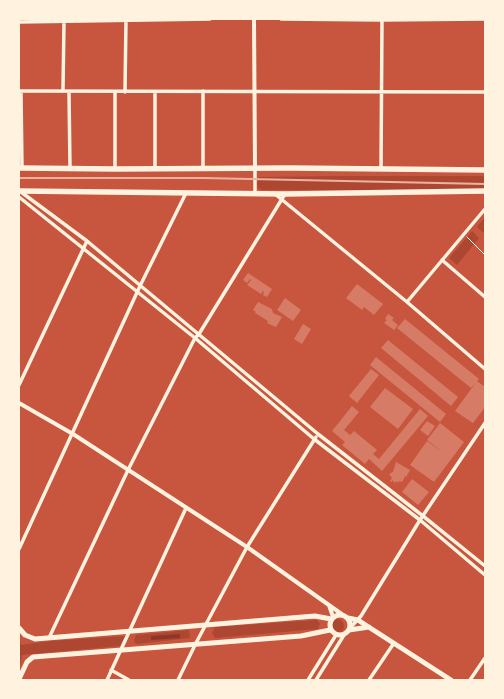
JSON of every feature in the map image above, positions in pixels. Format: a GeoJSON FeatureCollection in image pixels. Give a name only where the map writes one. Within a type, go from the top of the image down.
{"type":"FeatureCollection","features":[{"type":"Feature","properties":{"kind":"main road"},"geometry":{"type":"LineString","coordinates":[[21,168],[485,170]]}},
{"type":"Feature","properties":{"kind":"main road"},"geometry":{"type":"LineString","coordinates":[[20,192],[255,192],[285,194],[485,191]]}},
{"type":"Feature","properties":{"kind":"main road"},"geometry":{"type":"LineString","coordinates":[[369,627],[350,629],[344,635],[336,635],[330,630],[329,624],[332,618],[336,615],[358,620],[369,627],[394,643],[451,680]]}},
{"type":"Feature","properties":{"kind":"main road"},"geometry":{"type":"LineString","coordinates":[[19,628],[25,635],[35,639],[315,616],[332,618]]}},
{"type":"Feature","properties":{"kind":"main road"},"geometry":{"type":"LineString","coordinates":[[345,617],[350,623],[350,629]]}},
{"type":"Feature","properties":{"kind":"main road"},"geometry":{"type":"LineString","coordinates":[[19,679],[27,662],[33,656],[301,636],[330,630]]}},
{"type":"Feature","properties":{"kind":"street"},"geometry":{"type":"LineString","coordinates":[[125,92],[126,19]]}},
{"type":"Feature","properties":{"kind":"street"},"geometry":{"type":"LineString","coordinates":[[19,22],[64,22],[126,19],[210,19]]}},
{"type":"Feature","properties":{"kind":"street"},"geometry":{"type":"LineString","coordinates":[[254,19],[255,192]]}},
{"type":"Feature","properties":{"kind":"street"},"geometry":{"type":"LineString","coordinates":[[282,19],[485,19]]}},
{"type":"Feature","properties":{"kind":"street"},"geometry":{"type":"LineString","coordinates":[[381,169],[382,20]]}},
{"type":"Feature","properties":{"kind":"street"},"geometry":{"type":"LineString","coordinates":[[63,90],[64,22]]}},
{"type":"Feature","properties":{"kind":"street"},"geometry":{"type":"LineString","coordinates":[[21,168],[20,91],[485,92]]}},
{"type":"Feature","properties":{"kind":"street"},"geometry":{"type":"LineString","coordinates":[[202,91],[203,168]]}},
{"type":"Feature","properties":{"kind":"street"},"geometry":{"type":"LineString","coordinates":[[69,92],[70,168]]}},
{"type":"Feature","properties":{"kind":"street"},"geometry":{"type":"LineString","coordinates":[[115,92],[115,169]]}},
{"type":"Feature","properties":{"kind":"street"},"geometry":{"type":"LineString","coordinates":[[154,92],[155,169]]}},
{"type":"Feature","properties":{"kind":"street"},"geometry":{"type":"LineString","coordinates":[[20,192],[87,241],[318,434],[485,566]]}},
{"type":"Feature","properties":{"kind":"street"},"geometry":{"type":"LineString","coordinates":[[19,549],[140,286],[186,193]]}},
{"type":"Feature","properties":{"kind":"street"},"geometry":{"type":"LineString","coordinates":[[273,193],[407,302],[485,369]]}},
{"type":"Feature","properties":{"kind":"street"},"geometry":{"type":"LineString","coordinates":[[49,638],[128,470],[195,338],[199,334],[285,194]]}},
{"type":"Feature","properties":{"kind":"street"},"geometry":{"type":"LineString","coordinates":[[19,197],[195,338],[314,439],[420,520],[485,575]]}},
{"type":"Feature","properties":{"kind":"street"},"geometry":{"type":"LineString","coordinates":[[407,302],[485,209]]}},
{"type":"Feature","properties":{"kind":"street"},"geometry":{"type":"LineString","coordinates":[[19,385],[87,241]]}},
{"type":"Feature","properties":{"kind":"street"},"geometry":{"type":"LineString","coordinates":[[442,260],[485,297]]}},
{"type":"Feature","properties":{"kind":"street"},"geometry":{"type":"LineString","coordinates":[[19,404],[72,434],[247,547],[329,604],[345,617]]}},
{"type":"Feature","properties":{"kind":"street"},"geometry":{"type":"LineString","coordinates":[[350,629],[358,620],[420,520],[485,423]]}},
{"type":"Feature","properties":{"kind":"street"},"geometry":{"type":"LineString","coordinates":[[178,680],[247,547],[318,434]]}},
{"type":"Feature","properties":{"kind":"street"},"geometry":{"type":"LineString","coordinates":[[107,680],[186,508]]}},
{"type":"Feature","properties":{"kind":"street"},"geometry":{"type":"LineString","coordinates":[[329,604],[332,618]]}},
{"type":"Feature","properties":{"kind":"street"},"geometry":{"type":"LineString","coordinates":[[308,680],[336,635]]}},
{"type":"Feature","properties":{"kind":"street"},"geometry":{"type":"LineString","coordinates":[[316,680],[344,635]]}},
{"type":"Feature","properties":{"kind":"street"},"geometry":{"type":"LineString","coordinates":[[369,680],[394,643]]}},
{"type":"Feature","properties":{"kind":"street"},"geometry":{"type":"LineString","coordinates":[[470,680],[485,658]]}},
{"type":"Feature","properties":{"kind":"street"},"geometry":{"type":"LineString","coordinates":[[111,670],[129,680]]}},
{"type":"Feature","properties":{"kind":"path"},"geometry":{"type":"LineString","coordinates":[[464,234],[485,255]]}},
{"type":"Feature","properties":{"kind":"shaded area"},"geometry":{"type":"Polygon","coordinates":[[[485,176],[485,190],[262,190],[258,188],[257,184],[259,177],[485,176]]]}},
{"type":"Feature","properties":{"kind":"shaded area"},"geometry":{"type":"Polygon","coordinates":[[[485,217],[485,234],[477,227],[485,217]]]}},
{"type":"Feature","properties":{"kind":"shaded area"},"geometry":{"type":"Polygon","coordinates":[[[472,231],[479,238],[457,265],[449,258],[472,231]]]}},
{"type":"Feature","properties":{"kind":"shaded area"},"geometry":{"type":"Polygon","coordinates":[[[334,619],[340,619],[344,623],[344,629],[340,633],[334,633],[330,629],[330,623],[334,619]]]}},
{"type":"Feature","properties":{"kind":"shaded area"},"geometry":{"type":"Polygon","coordinates":[[[317,620],[320,624],[318,629],[215,638],[212,633],[215,627],[317,620]]]}},
{"type":"Feature","properties":{"kind":"shaded area"},"geometry":{"type":"Polygon","coordinates":[[[189,630],[190,638],[136,644],[134,640],[136,635],[189,630]]]}},
{"type":"Feature","properties":{"kind":"shaded area"},"geometry":{"type":"Polygon","coordinates":[[[180,634],[180,638],[151,640],[151,636],[180,634]]]}},
{"type":"Feature","properties":{"kind":"shaded area"},"geometry":{"type":"Polygon","coordinates":[[[125,636],[120,646],[22,655],[19,671],[19,637],[21,645],[50,641],[125,636]]]}},
{"type":"Feature","properties":{"kind":"building"},"geometry":{"type":"Polygon","coordinates":[[[248,273],[272,289],[267,297],[263,295],[263,291],[261,294],[247,285],[251,280],[250,279],[247,283],[243,280],[248,273]]]}},
{"type":"Feature","properties":{"kind":"building"},"geometry":{"type":"Polygon","coordinates":[[[357,284],[383,304],[374,315],[364,307],[362,310],[346,298],[357,284]]]}},
{"type":"Feature","properties":{"kind":"building"},"geometry":{"type":"Polygon","coordinates":[[[285,298],[301,310],[293,321],[277,310],[285,298]]]}},
{"type":"Feature","properties":{"kind":"building"},"geometry":{"type":"Polygon","coordinates":[[[258,302],[272,309],[273,313],[282,317],[276,327],[267,323],[268,321],[255,313],[256,312],[253,310],[258,302]]]}},
{"type":"Feature","properties":{"kind":"building"},"geometry":{"type":"Polygon","coordinates":[[[388,314],[394,318],[392,320],[398,325],[394,330],[384,323],[387,320],[385,319],[388,314]]]}},
{"type":"Feature","properties":{"kind":"building"},"geometry":{"type":"Polygon","coordinates":[[[405,319],[479,379],[471,388],[397,328],[405,319]]]}},
{"type":"Feature","properties":{"kind":"building"},"geometry":{"type":"Polygon","coordinates":[[[303,324],[311,329],[302,344],[294,339],[303,324]]]}},
{"type":"Feature","properties":{"kind":"building"},"geometry":{"type":"Polygon","coordinates":[[[388,340],[458,397],[451,406],[381,348],[388,340]]]}},
{"type":"Feature","properties":{"kind":"building"},"geometry":{"type":"Polygon","coordinates":[[[376,357],[446,414],[440,422],[370,365],[376,357]]]}},
{"type":"Feature","properties":{"kind":"building"},"geometry":{"type":"Polygon","coordinates":[[[371,369],[379,375],[357,403],[349,396],[371,369]]]}},
{"type":"Feature","properties":{"kind":"building"},"geometry":{"type":"Polygon","coordinates":[[[477,381],[485,387],[485,407],[473,423],[455,411],[477,381]]]}},
{"type":"Feature","properties":{"kind":"building"},"geometry":{"type":"Polygon","coordinates":[[[385,388],[413,409],[398,429],[370,407],[385,388]]]}},
{"type":"Feature","properties":{"kind":"building"},"geometry":{"type":"Polygon","coordinates":[[[352,406],[359,412],[344,430],[350,435],[354,431],[377,450],[373,454],[379,459],[420,409],[428,416],[382,471],[369,459],[365,464],[342,445],[345,442],[332,431],[352,406]]]}},
{"type":"Feature","properties":{"kind":"building"},"geometry":{"type":"Polygon","coordinates":[[[427,421],[435,426],[428,436],[420,430],[427,421]]]}},
{"type":"Feature","properties":{"kind":"building"},"geometry":{"type":"Polygon","coordinates":[[[440,423],[464,442],[434,482],[410,465],[427,441],[444,453],[427,440],[440,423]]]}},
{"type":"Feature","properties":{"kind":"building"},"geometry":{"type":"Polygon","coordinates":[[[396,462],[410,470],[406,477],[404,475],[405,477],[402,482],[399,481],[398,483],[396,481],[395,483],[392,480],[392,482],[390,481],[392,478],[389,474],[393,472],[396,462]]]}},
{"type":"Feature","properties":{"kind":"building"},"geometry":{"type":"Polygon","coordinates":[[[412,479],[429,492],[418,505],[402,492],[412,479]]]}},
{"type":"Feature","properties":{"kind":"railway"},"geometry":{"type":"LineString","coordinates":[[19,178],[203,178],[485,184]]}}]}
